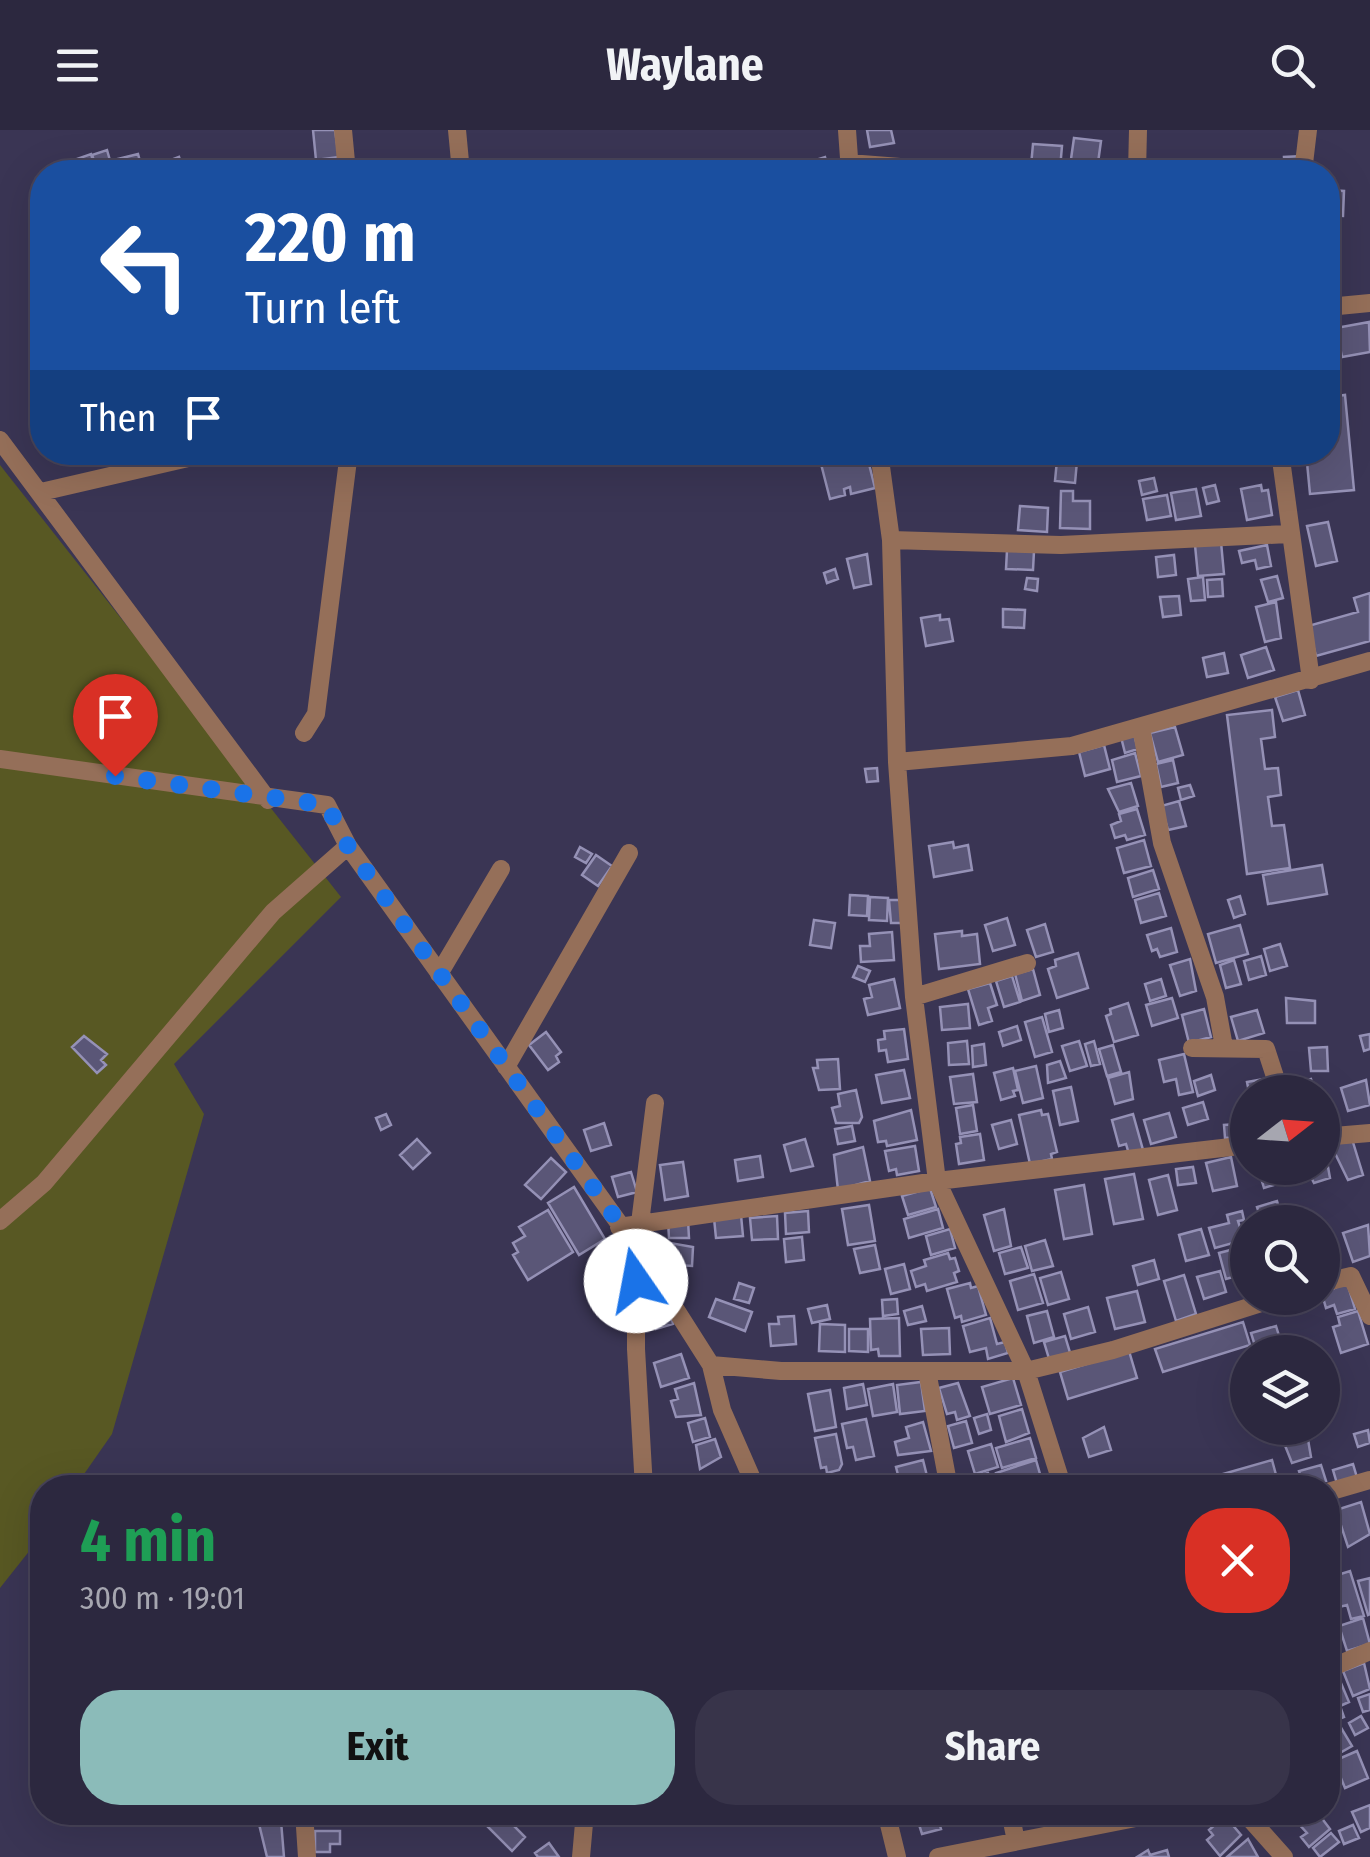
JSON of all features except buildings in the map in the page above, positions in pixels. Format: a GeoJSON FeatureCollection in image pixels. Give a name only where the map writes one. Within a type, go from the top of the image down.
{"type":"FeatureCollection","features":[{"type":"Feature","properties":{"kind":"street"},"geometry":{"type":"LineString","coordinates":[[342,130],[346,160]]}},
{"type":"Feature","properties":{"kind":"street"},"geometry":{"type":"LineString","coordinates":[[457,130],[460,160]]}},
{"type":"Feature","properties":{"kind":"street"},"geometry":{"type":"LineString","coordinates":[[848,130],[850,160]]}},
{"type":"Feature","properties":{"kind":"street"},"geometry":{"type":"LineString","coordinates":[[1137,160],[1138,130]]}},
{"type":"Feature","properties":{"kind":"street"},"geometry":{"type":"LineString","coordinates":[[1305,160],[1308,130]]}},
{"type":"Feature","properties":{"kind":"street"},"geometry":{"type":"LineString","coordinates":[[1340,306],[1370,303]]}},
{"type":"Feature","properties":{"kind":"street"},"geometry":{"type":"LineString","coordinates":[[0,428],[3,444],[268,800]]}},
{"type":"Feature","properties":{"kind":"street"},"geometry":{"type":"LineString","coordinates":[[41,492],[158,465]]}},
{"type":"Feature","properties":{"kind":"street"},"geometry":{"type":"LineString","coordinates":[[304,733],[316,714],[348,465]]}},
{"type":"Feature","properties":{"kind":"street"},"geometry":{"type":"LineString","coordinates":[[881,465],[891,540],[897,762],[914,997],[938,1180],[1026,1371],[1059,1475]]}},
{"type":"Feature","properties":{"kind":"street"},"geometry":{"type":"LineString","coordinates":[[1281,465],[1311,680]]}},
{"type":"Feature","properties":{"kind":"street"},"geometry":{"type":"LineString","coordinates":[[891,540],[1062,544],[1288,534]]}},
{"type":"Feature","properties":{"kind":"street"},"geometry":{"type":"LineString","coordinates":[[897,762],[1072,746],[1370,661]]}},
{"type":"Feature","properties":{"kind":"street"},"geometry":{"type":"LineString","coordinates":[[1142,727],[1162,843],[1214,997],[1224,1047]]}},
{"type":"Feature","properties":{"kind":"street"},"geometry":{"type":"LineString","coordinates":[[0,759],[268,800],[327,805],[348,846],[636,1247],[710,1364],[722,1410],[750,1475]]}},
{"type":"Feature","properties":{"kind":"street"},"geometry":{"type":"LineString","coordinates":[[0,1221],[44,1184],[273,912],[348,846]]}},
{"type":"Feature","properties":{"kind":"street"},"geometry":{"type":"LineString","coordinates":[[506,1067],[629,853]]}},
{"type":"Feature","properties":{"kind":"street"},"geometry":{"type":"LineString","coordinates":[[440,974],[501,869]]}},
{"type":"Feature","properties":{"kind":"street"},"geometry":{"type":"LineString","coordinates":[[914,997],[1026,962]]}},
{"type":"Feature","properties":{"kind":"street"},"geometry":{"type":"LineString","coordinates":[[1192,1048],[1266,1049],[1274,1075]]}},
{"type":"Feature","properties":{"kind":"street"},"geometry":{"type":"LineString","coordinates":[[640,1222],[655,1103]]}},
{"type":"Feature","properties":{"kind":"street"},"geometry":{"type":"LineString","coordinates":[[1340,1136],[1370,1133]]}},
{"type":"Feature","properties":{"kind":"street"},"geometry":{"type":"LineString","coordinates":[[619,1227],[938,1180],[1230,1146]]}},
{"type":"Feature","properties":{"kind":"street"},"geometry":{"type":"LineString","coordinates":[[636,1247],[636,1349],[643,1475]]}},
{"type":"Feature","properties":{"kind":"street"},"geometry":{"type":"LineString","coordinates":[[1340,1279],[1351,1276],[1370,1316]]}},
{"type":"Feature","properties":{"kind":"street"},"geometry":{"type":"LineString","coordinates":[[710,1364],[782,1371],[1026,1371],[1114,1350],[1230,1313]]}},
{"type":"Feature","properties":{"kind":"street"},"geometry":{"type":"LineString","coordinates":[[927,1370],[947,1475]]}},
{"type":"Feature","properties":{"kind":"street"},"geometry":{"type":"LineString","coordinates":[[1340,1489],[1370,1480]]}},
{"type":"Feature","properties":{"kind":"street"},"geometry":{"type":"LineString","coordinates":[[1340,1664],[1370,1651]]}},
{"type":"Feature","properties":{"kind":"street"},"geometry":{"type":"LineString","coordinates":[[305,1825],[307,1857]]}},
{"type":"Feature","properties":{"kind":"street"},"geometry":{"type":"LineString","coordinates":[[581,1857],[584,1825]]}},
{"type":"Feature","properties":{"kind":"street"},"geometry":{"type":"LineString","coordinates":[[889,1825],[897,1857]]}},
{"type":"Feature","properties":{"kind":"street"},"geometry":{"type":"LineString","coordinates":[[1013,1825],[1016,1842]]}},
{"type":"Feature","properties":{"kind":"street"},"geometry":{"type":"LineString","coordinates":[[938,1857],[1101,1825]]}},
{"type":"Feature","properties":{"kind":"street"},"geometry":{"type":"LineString","coordinates":[[1256,1825],[1284,1857]]}},
{"type":"Feature","properties":{"kind":"shaded area"},"geometry":{"type":"Polygon","coordinates":[[[0,465],[341,897],[174,1064],[204,1114],[112,1434],[83,1475],[30,1475],[30,1550],[0,1588],[0,465]]]}},
{"type":"Feature","properties":{"kind":"route"},"geometry":{"type":"LineString","coordinates":[[115,776],[268,800],[327,805],[348,846],[636,1247],[636,1281]]}}]}
